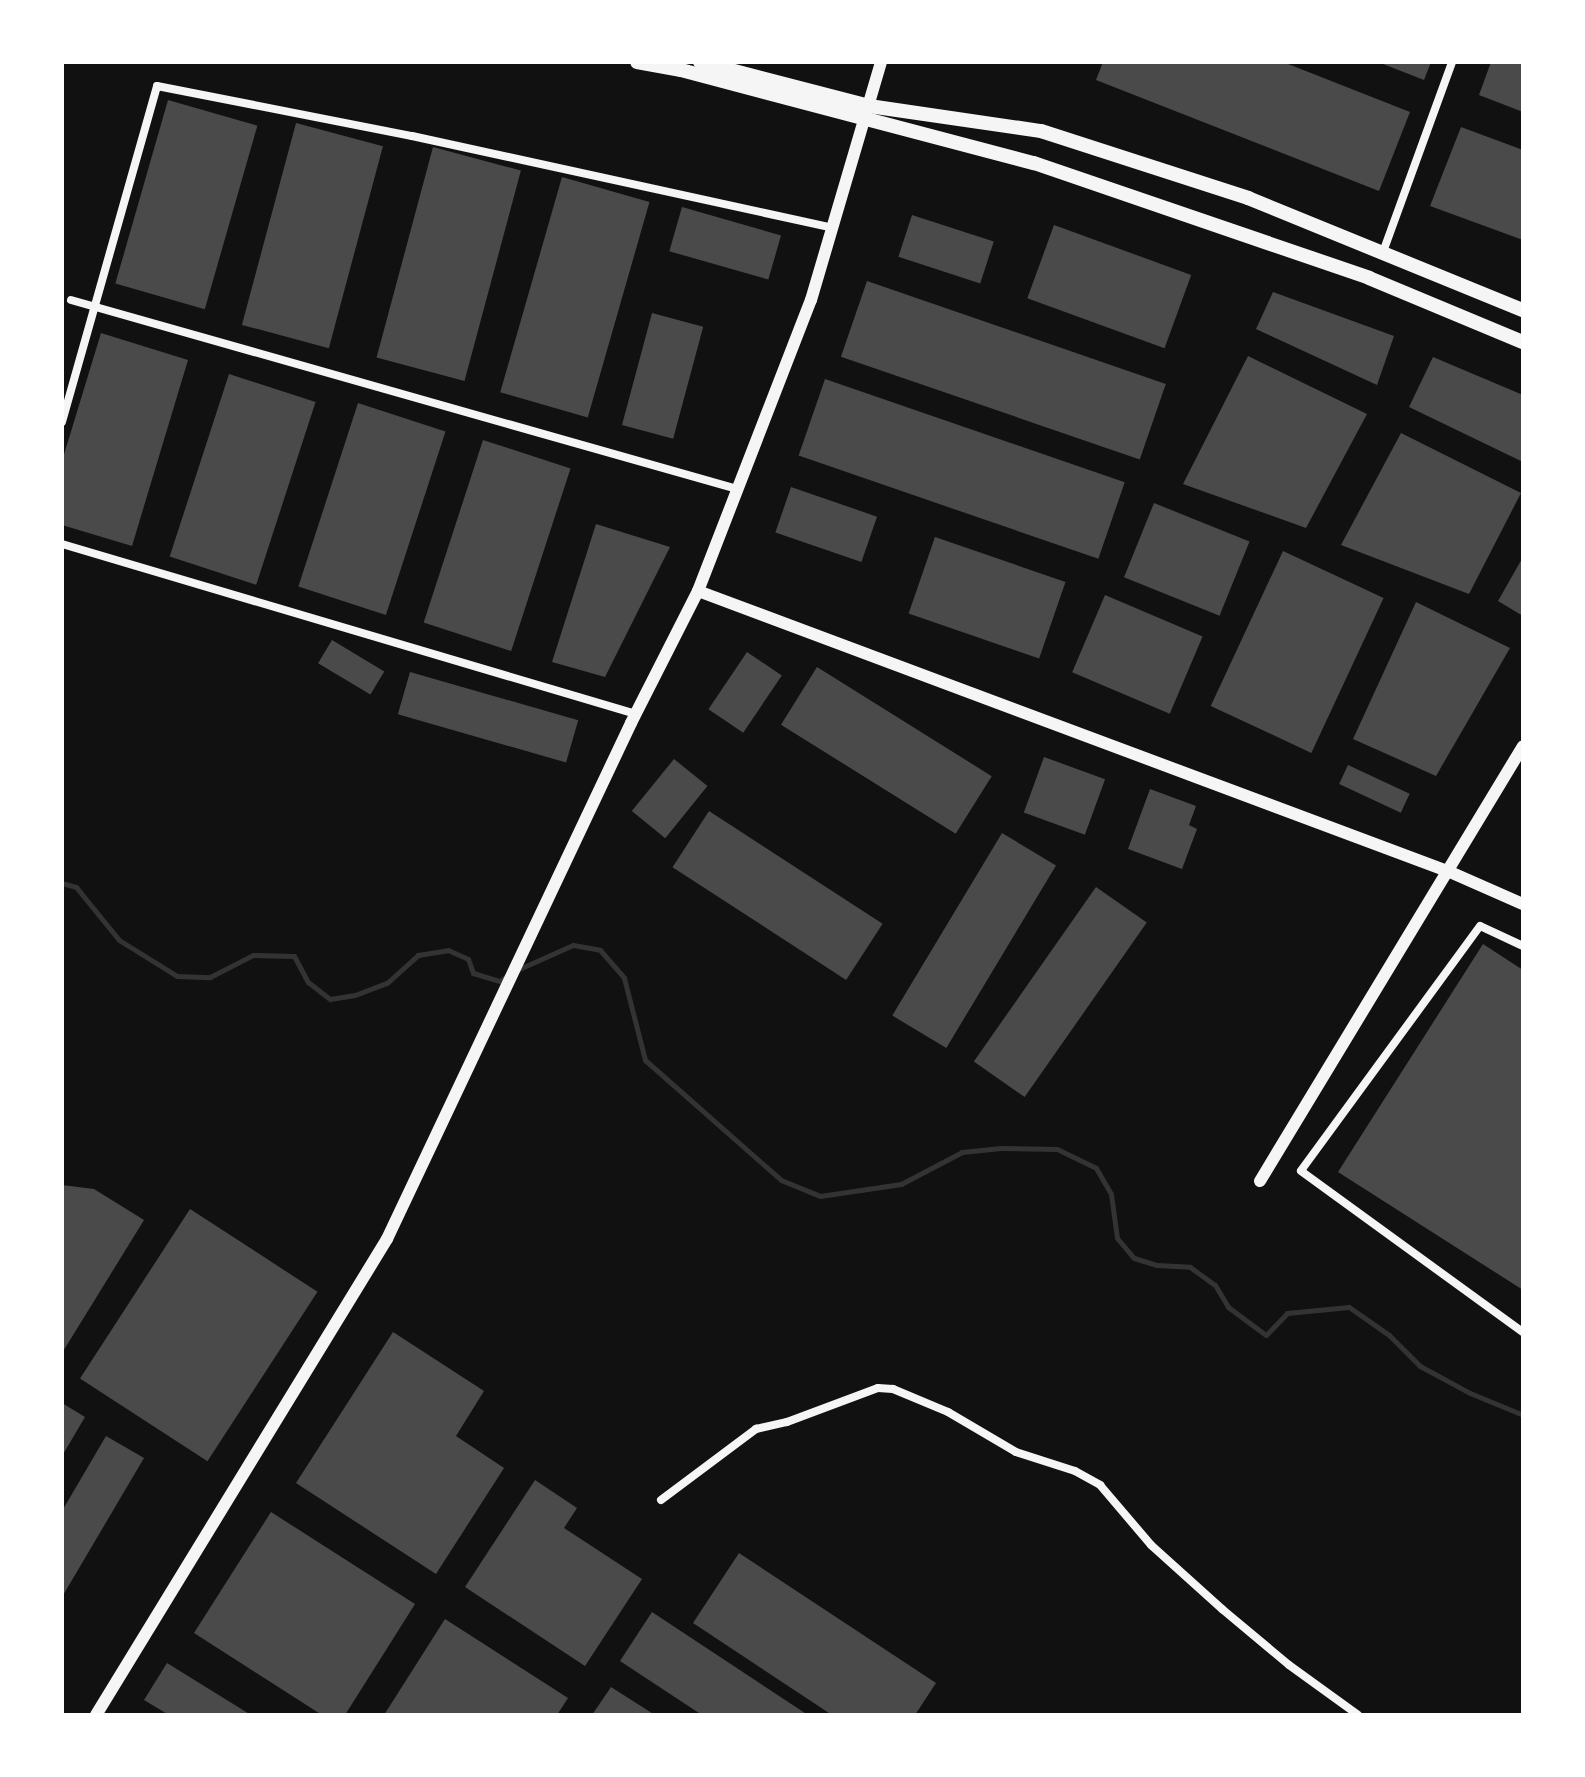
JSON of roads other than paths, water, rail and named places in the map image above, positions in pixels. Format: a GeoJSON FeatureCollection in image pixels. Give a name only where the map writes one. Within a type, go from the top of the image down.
{"type":"FeatureCollection","features":[{"type":"Feature","properties":{"kind":"main road"},"geometry":{"type":"LineString","coordinates":[[637,62],[867,113],[1041,131],[1248,198],[1523,310]]}},
{"type":"Feature","properties":{"kind":"main road"},"geometry":{"type":"LineString","coordinates":[[700,62],[1034,163],[1138,198],[1369,278],[1523,342]]}},
{"type":"Feature","properties":{"kind":"street"},"geometry":{"type":"LineString","coordinates":[[96,1715],[387,1239],[636,714],[698,591],[811,300],[881,62]]}},
{"type":"Feature","properties":{"kind":"street"},"geometry":{"type":"LineString","coordinates":[[1383,252],[1452,62]]}},
{"type":"Feature","properties":{"kind":"street"},"geometry":{"type":"LineString","coordinates":[[62,422],[157,86],[412,136],[833,228]]}},
{"type":"Feature","properties":{"kind":"street"},"geometry":{"type":"LineString","coordinates":[[71,300],[737,489]]}},
{"type":"Feature","properties":{"kind":"street"},"geometry":{"type":"LineString","coordinates":[[62,544],[636,714]]}},
{"type":"Feature","properties":{"kind":"street"},"geometry":{"type":"LineString","coordinates":[[698,591],[1450,872],[1523,904]]}},
{"type":"Feature","properties":{"kind":"street"},"geometry":{"type":"LineString","coordinates":[[1260,1181],[1450,872],[1523,746]]}},
{"type":"Feature","properties":{"kind":"street"},"geometry":{"type":"LineString","coordinates":[[1523,946],[1480,926],[1301,1171],[1523,1332]]}},
{"type":"Feature","properties":{"kind":"street"},"geometry":{"type":"LineString","coordinates":[[661,1500],[756,1429],[787,1422],[878,1388],[893,1389],[948,1412],[1016,1452],[1075,1471],[1100,1485],[1151,1545],[1222,1609],[1289,1665],[1358,1715]]}},
{"type":"Feature","properties":{"kind":"waterway"},"geometry":{"type":"LineString","coordinates":[[62,883],[76,887],[119,940],[177,976],[210,977],[253,955],[294,956],[308,982],[330,999],[355,995],[387,983],[418,955],[448,950],[468,959],[473,973],[500,981],[507,976]]}},
{"type":"Feature","properties":{"kind":"waterway"},"geometry":{"type":"LineString","coordinates":[[519,969],[573,945],[600,950],[624,978],[645,1060],[781,1180],[820,1196],[901,1184],[962,1152],[1001,1148],[1057,1149],[1096,1168],[1111,1194],[1117,1238],[1134,1258],[1157,1265],[1190,1267],[1215,1285],[1228,1307],[1266,1335],[1287,1313],[1349,1307],[1389,1335],[1420,1366],[1470,1393],[1523,1415]]}}]}
